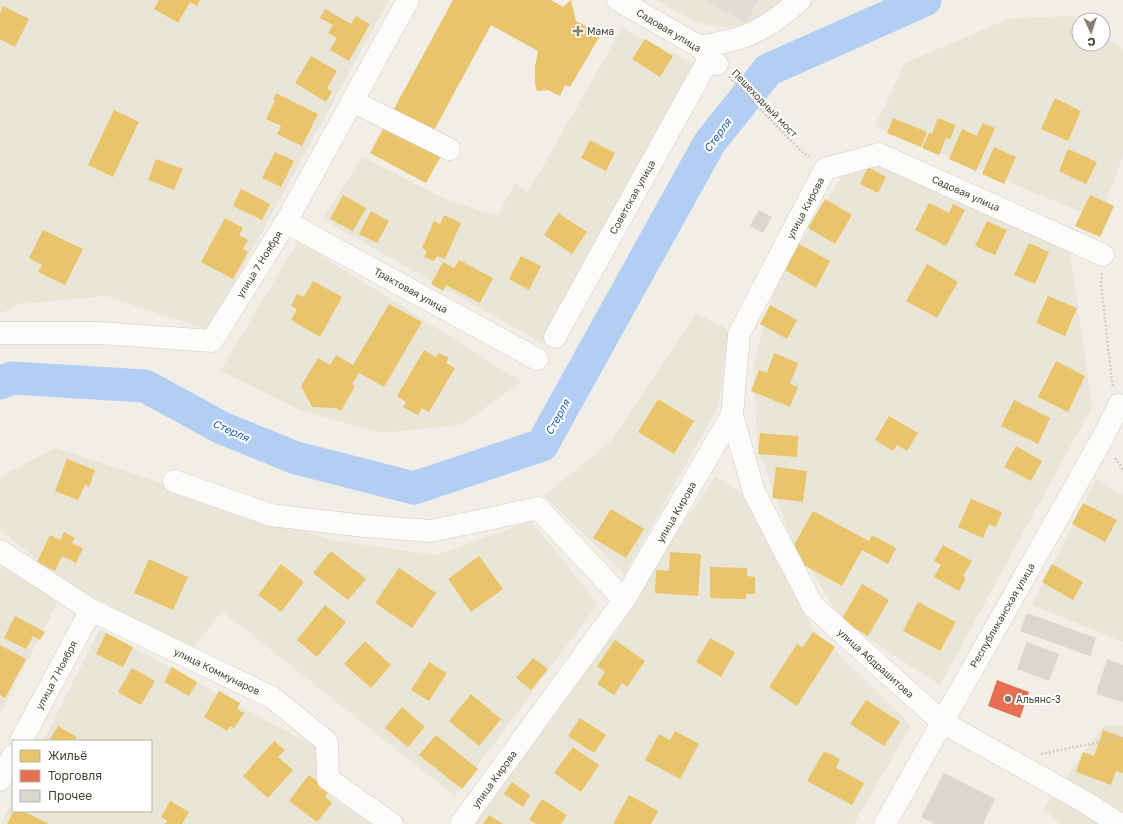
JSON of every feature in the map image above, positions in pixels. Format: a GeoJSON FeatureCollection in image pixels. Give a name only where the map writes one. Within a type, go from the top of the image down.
{"type":"FeatureCollection","features":[{"type":"Feature","properties":{"kind":"street","name":"улица 7 Ноября"},"geometry":{"type":"LineString","coordinates":[[0,333],[100,333],[212,341],[286,222],[408,0]]}},
{"type":"Feature","properties":{"kind":"street","name":"Садовая улица"},"geometry":{"type":"LineString","coordinates":[[618,0],[709,56]]}},
{"type":"Feature","properties":{"kind":"street"},"geometry":{"type":"LineString","coordinates":[[709,56],[738,39],[775,21],[800,0]]}},
{"type":"Feature","properties":{"kind":"street","name":"Советская улица"},"geometry":{"type":"LineString","coordinates":[[555,337],[709,56]]}},
{"type":"Feature","properties":{"kind":"street"},"geometry":{"type":"LineString","coordinates":[[352,101],[449,149]]}},
{"type":"Feature","properties":{"kind":"street","name":"Садовая улица"},"geometry":{"type":"LineString","coordinates":[[826,170],[879,154],[1103,255]]}},
{"type":"Feature","properties":{"kind":"street","name":"улица Кирова"},"geometry":{"type":"LineString","coordinates":[[461,824],[624,600],[732,415],[740,334],[826,170]]}},
{"type":"Feature","properties":{"kind":"street","name":"Трактовая улица"},"geometry":{"type":"LineString","coordinates":[[286,222],[537,359]]}},
{"type":"Feature","properties":{"kind":"street","name":"Республиканская улица"},"geometry":{"type":"LineString","coordinates":[[885,824],[1102,439],[1119,405]]}},
{"type":"Feature","properties":{"kind":"street","name":"улица Абдрашитова"},"geometry":{"type":"LineString","coordinates":[[732,415],[754,492],[813,606],[942,722],[1086,802],[1119,824]]}},
{"type":"Feature","properties":{"kind":"street"},"geometry":{"type":"LineString","coordinates":[[174,482],[271,514],[364,526],[431,531],[538,508],[624,600]]}},
{"type":"Feature","properties":{"kind":"street","name":"улица Коммунаров"},"geometry":{"type":"LineString","coordinates":[[0,551],[91,610],[273,698],[327,742],[328,779],[392,824]]}},
{"type":"Feature","properties":{"kind":"street","name":"улица 7 Ноября"},"geometry":{"type":"LineString","coordinates":[[22,740],[91,610]]}},
{"type":"Feature","properties":{"kind":"street"},"geometry":{"type":"LineString","coordinates":[[0,780],[12,758]]}},
{"type":"Feature","properties":{"kind":"path","name":"Пешеходный мост"},"geometry":{"type":"LineString","coordinates":[[709,56],[802,152]]}},
{"type":"Feature","properties":{"kind":"path"},"geometry":{"type":"LineString","coordinates":[[1103,255],[1101,283],[1112,382],[1119,405]]}},
{"type":"Feature","properties":{"kind":"path"},"geometry":{"type":"LineString","coordinates":[[1012,761],[1123,737]]}},
{"type":"Feature","properties":{"kind":"shaded area"},"geometry":{"type":"Polygon","coordinates":[[[0,0],[389,0],[208,330],[106,296],[19,304],[0,314],[0,0]]]}},
{"type":"Feature","properties":{"kind":"shaded area"},"geometry":{"type":"Polygon","coordinates":[[[656,0],[787,0],[748,25],[724,27],[712,26],[694,21],[656,0]]]}},
{"type":"Feature","properties":{"kind":"shaded area"},"geometry":{"type":"Polygon","coordinates":[[[704,0],[758,0],[746,23],[704,0]]]}},
{"type":"Feature","properties":{"kind":"shaded area"},"geometry":{"type":"Polygon","coordinates":[[[1069,16],[1071,17],[1071,52],[1111,52],[1111,42],[1122,48],[1123,155],[1100,220],[875,126],[905,63],[1008,19],[1069,16]]]}},
{"type":"Feature","properties":{"kind":"shaded area"},"geometry":{"type":"Polygon","coordinates":[[[622,28],[701,67],[542,343],[322,219],[362,157],[447,200],[497,216],[515,183],[528,192],[622,28]]]}},
{"type":"Feature","properties":{"kind":"shaded area"},"geometry":{"type":"Polygon","coordinates":[[[887,163],[1070,253],[1092,407],[940,685],[843,622],[793,542],[757,448],[754,361],[778,278],[844,173],[887,163]]]}},
{"type":"Feature","properties":{"kind":"shaded area"},"geometry":{"type":"Polygon","coordinates":[[[298,241],[522,382],[460,425],[381,433],[303,411],[220,371],[298,241]]]}},
{"type":"Feature","properties":{"kind":"shaded area"},"geometry":{"type":"Polygon","coordinates":[[[696,313],[729,330],[719,405],[625,574],[544,496],[610,442],[696,313]]]}},
{"type":"Feature","properties":{"kind":"shaded area"},"geometry":{"type":"Polygon","coordinates":[[[56,448],[331,540],[436,555],[531,521],[598,604],[455,796],[222,611],[192,649],[68,584],[0,530],[0,477],[56,448]]]}},
{"type":"Feature","properties":{"kind":"shaded area"},"geometry":{"type":"Polygon","coordinates":[[[715,477],[742,493],[814,630],[911,725],[854,824],[473,824],[715,477]]]}},
{"type":"Feature","properties":{"kind":"shaded area"},"geometry":{"type":"Polygon","coordinates":[[[1096,480],[1123,495],[1123,642],[1032,605],[1096,480]]]}},
{"type":"Feature","properties":{"kind":"shaded area"},"geometry":{"type":"Polygon","coordinates":[[[0,567],[59,600],[0,714],[0,567]]]}},
{"type":"Feature","properties":{"kind":"shaded area"},"geometry":{"type":"Polygon","coordinates":[[[100,629],[322,751],[318,788],[372,824],[1,824],[12,802],[12,812],[152,812],[152,740],[44,740],[100,629]]]}},
{"type":"Feature","properties":{"kind":"shaded area"},"geometry":{"type":"Polygon","coordinates":[[[1104,725],[1123,725],[1123,824],[1062,824],[1044,809],[1104,725]]]}},
{"type":"Feature","properties":{"kind":"building: Жильё"},"geometry":{"type":"Polygon","coordinates":[[[159,0],[200,0],[197,6],[190,2],[178,23],[154,9],[159,0]]]}},
{"type":"Feature","properties":{"kind":"building: Жильё"},"geometry":{"type":"Polygon","coordinates":[[[453,0],[551,0],[563,7],[571,0],[576,21],[601,34],[570,87],[565,85],[560,96],[548,90],[537,91],[535,84],[535,67],[538,51],[491,25],[425,147],[441,156],[426,183],[370,153],[453,0]]]}},
{"type":"Feature","properties":{"kind":"building: Жильё"},"geometry":{"type":"Polygon","coordinates":[[[3,6],[29,19],[15,47],[0,39],[0,13],[3,6]]]}},
{"type":"Feature","properties":{"kind":"building: Жильё"},"geometry":{"type":"Polygon","coordinates":[[[325,9],[351,24],[356,16],[370,24],[349,61],[330,50],[337,38],[328,33],[333,25],[320,18],[325,9]]]}},
{"type":"Feature","properties":{"kind":"building: Жильё"},"geometry":{"type":"Polygon","coordinates":[[[645,39],[673,56],[660,77],[632,59],[645,39]]]}},
{"type":"Feature","properties":{"kind":"building: Жильё"},"geometry":{"type":"Polygon","coordinates":[[[311,56],[337,71],[327,88],[332,92],[326,102],[295,83],[311,56]]]}},
{"type":"Feature","properties":{"kind":"building: Жильё"},"geometry":{"type":"Polygon","coordinates":[[[276,93],[318,114],[302,146],[277,134],[281,126],[266,119],[275,101],[273,100],[276,93]]]}},
{"type":"Feature","properties":{"kind":"building: Жильё"},"geometry":{"type":"Polygon","coordinates":[[[1055,98],[1081,111],[1068,141],[1041,129],[1055,98]]]}},
{"type":"Feature","properties":{"kind":"building: Жильё"},"geometry":{"type":"Polygon","coordinates":[[[114,110],[139,122],[113,177],[88,165],[114,110]]]}},
{"type":"Feature","properties":{"kind":"building: Жильё"},"geometry":{"type":"Polygon","coordinates":[[[893,118],[927,132],[921,147],[887,133],[893,118]]]}},
{"type":"Feature","properties":{"kind":"building: Жильё"},"geometry":{"type":"Polygon","coordinates":[[[938,118],[956,125],[950,139],[946,138],[939,155],[922,148],[929,133],[932,134],[938,118]]]}},
{"type":"Feature","properties":{"kind":"building: Жильё"},"geometry":{"type":"Polygon","coordinates":[[[982,123],[995,128],[976,171],[949,159],[962,129],[977,136],[982,123]]]}},
{"type":"Feature","properties":{"kind":"building: Жильё"},"geometry":{"type":"Polygon","coordinates":[[[590,140],[615,153],[606,171],[581,158],[590,140]]]}},
{"type":"Feature","properties":{"kind":"building: Жильё"},"geometry":{"type":"Polygon","coordinates":[[[994,147],[1016,157],[1004,184],[982,174],[994,147]]]}},
{"type":"Feature","properties":{"kind":"building: Жильё"},"geometry":{"type":"Polygon","coordinates":[[[1068,149],[1097,162],[1086,184],[1059,171],[1068,149]]]}},
{"type":"Feature","properties":{"kind":"building: Жильё"},"geometry":{"type":"Polygon","coordinates":[[[275,152],[294,161],[281,187],[262,178],[275,152]]]}},
{"type":"Feature","properties":{"kind":"building: Жильё"},"geometry":{"type":"Polygon","coordinates":[[[156,159],[183,169],[174,190],[148,180],[156,159]]]}},
{"type":"Feature","properties":{"kind":"building: Жильё"},"geometry":{"type":"Polygon","coordinates":[[[868,167],[886,177],[878,193],[860,184],[868,167]]]}},
{"type":"Feature","properties":{"kind":"building: Жильё"},"geometry":{"type":"Polygon","coordinates":[[[241,189],[270,204],[262,220],[233,206],[241,189]]]}},
{"type":"Feature","properties":{"kind":"building: Жильё"},"geometry":{"type":"Polygon","coordinates":[[[343,195],[366,208],[353,231],[330,219],[343,195]]]}},
{"type":"Feature","properties":{"kind":"building: Жильё"},"geometry":{"type":"Polygon","coordinates":[[[1090,195],[1114,206],[1100,237],[1075,226],[1090,195]]]}},
{"type":"Feature","properties":{"kind":"building: Жильё"},"geometry":{"type":"Polygon","coordinates":[[[825,199],[852,215],[835,244],[808,228],[825,199]]]}},
{"type":"Feature","properties":{"kind":"building: Жильё"},"geometry":{"type":"Polygon","coordinates":[[[929,203],[949,213],[953,204],[965,210],[946,246],[915,230],[929,203]]]}},
{"type":"Feature","properties":{"kind":"building: Жильё"},"geometry":{"type":"Polygon","coordinates":[[[371,211],[389,221],[377,243],[359,234],[371,211]]]}},
{"type":"Feature","properties":{"kind":"building: Жильё"},"geometry":{"type":"Polygon","coordinates":[[[558,213],[587,232],[572,254],[544,235],[558,213]]]}},
{"type":"Feature","properties":{"kind":"building: Жильё"},"geometry":{"type":"Polygon","coordinates":[[[444,215],[461,223],[445,259],[437,256],[434,261],[424,257],[427,251],[422,248],[434,221],[440,224],[444,215]]]}},
{"type":"Feature","properties":{"kind":"building: Жильё"},"geometry":{"type":"Polygon","coordinates":[[[225,218],[243,228],[239,235],[248,240],[243,249],[248,252],[233,279],[201,262],[225,218]]]}},
{"type":"Feature","properties":{"kind":"building: Жильё"},"geometry":{"type":"Polygon","coordinates":[[[987,221],[1007,230],[995,255],[975,246],[987,221]]]}},
{"type":"Feature","properties":{"kind":"building: Жильё"},"geometry":{"type":"Polygon","coordinates":[[[43,230],[83,249],[65,285],[38,272],[42,265],[29,258],[43,230]]]}},
{"type":"Feature","properties":{"kind":"building: Жильё"},"geometry":{"type":"Polygon","coordinates":[[[1029,243],[1049,252],[1035,284],[1014,275],[1029,243]]]}},
{"type":"Feature","properties":{"kind":"building: Жильё"},"geometry":{"type":"Polygon","coordinates":[[[799,244],[830,261],[816,288],[785,270],[799,244]]]}},
{"type":"Feature","properties":{"kind":"building: Жильё"},"geometry":{"type":"Polygon","coordinates":[[[521,256],[541,266],[529,290],[509,279],[521,256]]]}},
{"type":"Feature","properties":{"kind":"building: Жильё"},"geometry":{"type":"Polygon","coordinates":[[[459,260],[493,278],[480,303],[446,285],[443,291],[431,284],[443,262],[454,268],[459,260]]]}},
{"type":"Feature","properties":{"kind":"building: Жильё"},"geometry":{"type":"Polygon","coordinates":[[[927,264],[958,282],[937,318],[906,301],[927,264]]]}},
{"type":"Feature","properties":{"kind":"building: Жильё"},"geometry":{"type":"Polygon","coordinates":[[[313,281],[342,297],[320,337],[291,320],[297,309],[291,306],[297,294],[304,297],[313,281]]]}},
{"type":"Feature","properties":{"kind":"building: Жильё"},"geometry":{"type":"Polygon","coordinates":[[[1048,296],[1077,308],[1065,336],[1036,323],[1048,296]]]}},
{"type":"Feature","properties":{"kind":"building: Жильё"},"geometry":{"type":"Polygon","coordinates":[[[389,304],[422,322],[384,387],[359,373],[352,384],[355,386],[341,411],[336,408],[312,407],[301,386],[318,358],[330,365],[336,355],[353,365],[389,304]]]}},
{"type":"Feature","properties":{"kind":"building: Жильё"},"geometry":{"type":"Polygon","coordinates":[[[770,305],[797,320],[787,339],[760,324],[770,305]]]}},
{"type":"Feature","properties":{"kind":"building: Жильё"},"geometry":{"type":"Polygon","coordinates":[[[424,350],[435,357],[439,353],[449,358],[446,363],[455,368],[429,412],[422,408],[418,415],[403,407],[406,402],[397,396],[424,350]]]}},
{"type":"Feature","properties":{"kind":"building: Жильё"},"geometry":{"type":"Polygon","coordinates":[[[774,353],[798,363],[790,384],[798,387],[790,407],[751,391],[759,370],[767,373],[774,353]]]}},
{"type":"Feature","properties":{"kind":"building: Жильё"},"geometry":{"type":"Polygon","coordinates":[[[1056,361],[1085,376],[1068,412],[1038,397],[1056,361]]]}},
{"type":"Feature","properties":{"kind":"building: Жильё"},"geometry":{"type":"Polygon","coordinates":[[[658,399],[694,421],[674,454],[638,432],[658,399]]]}},
{"type":"Feature","properties":{"kind":"building: Жильё"},"geometry":{"type":"Polygon","coordinates":[[[1014,400],[1050,418],[1038,444],[1001,426],[1014,400]]]}},
{"type":"Feature","properties":{"kind":"building: Жильё"},"geometry":{"type":"Polygon","coordinates":[[[889,416],[918,433],[907,451],[897,445],[893,451],[875,440],[889,416]]]}},
{"type":"Feature","properties":{"kind":"building: Жильё"},"geometry":{"type":"Polygon","coordinates":[[[760,433],[798,436],[797,457],[758,454],[760,433]]]}},
{"type":"Feature","properties":{"kind":"building: Жильё"},"geometry":{"type":"Polygon","coordinates":[[[1016,446],[1042,461],[1031,481],[1004,467],[1016,446]]]}},
{"type":"Feature","properties":{"kind":"building: Жильё"},"geometry":{"type":"Polygon","coordinates":[[[67,459],[95,470],[89,487],[85,485],[78,500],[55,491],[67,459]]]}},
{"type":"Feature","properties":{"kind":"building: Жильё"},"geometry":{"type":"Polygon","coordinates":[[[776,467],[807,471],[803,502],[772,498],[776,467]]]}},
{"type":"Feature","properties":{"kind":"building: Жильё"},"geometry":{"type":"Polygon","coordinates":[[[971,499],[1002,512],[996,527],[989,524],[983,538],[958,527],[971,499]]]}},
{"type":"Feature","properties":{"kind":"building: Жильё"},"geometry":{"type":"Polygon","coordinates":[[[1083,503],[1117,520],[1105,542],[1072,524],[1083,503]]]}},
{"type":"Feature","properties":{"kind":"building: Жильё"},"geometry":{"type":"Polygon","coordinates":[[[611,509],[644,529],[626,558],[593,538],[611,509]]]}},
{"type":"Feature","properties":{"kind":"building: Жильё"},"geometry":{"type":"Polygon","coordinates":[[[813,511],[869,541],[872,535],[896,548],[888,564],[862,550],[842,586],[788,556],[813,511]]]}},
{"type":"Feature","properties":{"kind":"building: Жильё"},"geometry":{"type":"Polygon","coordinates":[[[64,532],[75,538],[72,543],[83,548],[76,563],[62,556],[55,571],[37,562],[50,535],[60,540],[64,532]]]}},
{"type":"Feature","properties":{"kind":"building: Жильё"},"geometry":{"type":"Polygon","coordinates":[[[943,545],[972,561],[963,576],[966,578],[959,591],[934,577],[941,565],[934,561],[943,545]]]}},
{"type":"Feature","properties":{"kind":"building: Жильё"},"geometry":{"type":"Polygon","coordinates":[[[331,551],[366,579],[348,600],[313,573],[331,551]]]}},
{"type":"Feature","properties":{"kind":"building: Жильё"},"geometry":{"type":"Polygon","coordinates":[[[670,552],[701,554],[698,596],[655,593],[656,570],[669,571],[670,552]]]}},
{"type":"Feature","properties":{"kind":"building: Жильё"},"geometry":{"type":"Polygon","coordinates":[[[479,556],[503,589],[471,612],[448,579],[479,556]]]}},
{"type":"Feature","properties":{"kind":"building: Жильё"},"geometry":{"type":"Polygon","coordinates":[[[149,559],[188,577],[173,610],[134,593],[149,559]]]}},
{"type":"Feature","properties":{"kind":"building: Жильё"},"geometry":{"type":"Polygon","coordinates":[[[281,564],[304,582],[281,612],[258,595],[281,564]]]}},
{"type":"Feature","properties":{"kind":"building: Жильё"},"geometry":{"type":"Polygon","coordinates":[[[1052,564],[1083,582],[1073,600],[1042,582],[1052,564]]]}},
{"type":"Feature","properties":{"kind":"building: Жильё"},"geometry":{"type":"Polygon","coordinates":[[[710,567],[747,568],[747,576],[755,577],[755,594],[746,594],[746,599],[710,598],[710,567]]]}},
{"type":"Feature","properties":{"kind":"building: Жильё"},"geometry":{"type":"Polygon","coordinates":[[[399,568],[436,593],[412,628],[375,603],[399,568]]]}},
{"type":"Feature","properties":{"kind":"building: Жильё"},"geometry":{"type":"Polygon","coordinates":[[[862,584],[889,600],[868,636],[841,620],[862,584]]]}},
{"type":"Feature","properties":{"kind":"building: Жильё"},"geometry":{"type":"Polygon","coordinates":[[[918,602],[956,622],[940,651],[903,631],[918,602]]]}},
{"type":"Feature","properties":{"kind":"building: Жильё"},"geometry":{"type":"Polygon","coordinates":[[[325,605],[346,622],[317,657],[297,640],[325,605]]]}},
{"type":"Feature","properties":{"kind":"building: Жильё"},"geometry":{"type":"Polygon","coordinates":[[[15,616],[45,632],[40,640],[33,636],[26,649],[4,638],[15,616]]]}},
{"type":"Feature","properties":{"kind":"building: Жильё"},"geometry":{"type":"Polygon","coordinates":[[[813,632],[835,647],[797,706],[769,687],[797,644],[803,647],[813,632]]]}},
{"type":"Feature","properties":{"kind":"building: Жильё"},"geometry":{"type":"Polygon","coordinates":[[[106,633],[133,647],[123,667],[96,654],[106,633]]]}},
{"type":"Feature","properties":{"kind":"building: Жильё"},"geometry":{"type":"Polygon","coordinates":[[[710,638],[735,652],[721,677],[696,662],[710,638]]]}},
{"type":"Feature","properties":{"kind":"building: Жильё"},"geometry":{"type":"Polygon","coordinates":[[[615,640],[645,661],[627,687],[622,683],[614,695],[597,684],[605,672],[597,666],[615,640]]]}},
{"type":"Feature","properties":{"kind":"building: Жильё"},"geometry":{"type":"Polygon","coordinates":[[[365,641],[391,665],[371,688],[344,664],[365,641]]]}},
{"type":"Feature","properties":{"kind":"building: Жильё"},"geometry":{"type":"Polygon","coordinates":[[[0,645],[26,659],[5,698],[0,695],[0,645]]]}},
{"type":"Feature","properties":{"kind":"building: Жильё"},"geometry":{"type":"Polygon","coordinates":[[[533,658],[548,669],[531,690],[516,678],[533,658]]]}},
{"type":"Feature","properties":{"kind":"building: Жильё"},"geometry":{"type":"Polygon","coordinates":[[[429,662],[447,673],[429,701],[411,690],[429,662]]]}},
{"type":"Feature","properties":{"kind":"building: Жильё"},"geometry":{"type":"Polygon","coordinates":[[[172,667],[197,682],[189,696],[164,682],[172,667]]]}},
{"type":"Feature","properties":{"kind":"building: Жильё"},"geometry":{"type":"Polygon","coordinates":[[[132,668],[155,681],[141,705],[118,692],[132,668]]]}},
{"type":"Feature","properties":{"kind":"building: Жильё"},"geometry":{"type":"Polygon","coordinates":[[[219,691],[240,703],[237,709],[244,713],[234,728],[230,726],[227,731],[204,717],[219,691]]]}},
{"type":"Feature","properties":{"kind":"building: Жильё"},"geometry":{"type":"Polygon","coordinates":[[[471,694],[501,719],[479,746],[449,721],[471,694]]]}},
{"type":"Feature","properties":{"kind":"building: Жильё"},"geometry":{"type":"Polygon","coordinates":[[[866,700],[900,722],[884,746],[850,724],[866,700]]]}},
{"type":"Feature","properties":{"kind":"building: Жильё"},"geometry":{"type":"Polygon","coordinates":[[[402,707],[425,727],[408,747],[385,728],[402,707]]]}},
{"type":"Feature","properties":{"kind":"building: Жильё"},"geometry":{"type":"Polygon","coordinates":[[[580,718],[606,735],[594,753],[568,736],[580,718]]]}},
{"type":"Feature","properties":{"kind":"building: Жильё"},"geometry":{"type":"Polygon","coordinates":[[[58,726],[77,737],[75,740],[50,740],[58,726]]]}},
{"type":"Feature","properties":{"kind":"building: Жильё"},"geometry":{"type":"Polygon","coordinates":[[[1103,730],[1123,737],[1123,773],[1116,771],[1111,785],[1076,772],[1083,752],[1094,756],[1103,730]]]}},
{"type":"Feature","properties":{"kind":"building: Жильё"},"geometry":{"type":"Polygon","coordinates":[[[675,731],[699,744],[680,779],[645,760],[659,734],[670,740],[675,731]]]}},
{"type":"Feature","properties":{"kind":"building: Жильё"},"geometry":{"type":"Polygon","coordinates":[[[436,735],[478,769],[462,789],[419,755],[436,735]]]}},
{"type":"Feature","properties":{"kind":"building: Жильё"},"geometry":{"type":"Polygon","coordinates":[[[274,741],[285,750],[278,757],[293,770],[268,798],[243,776],[274,741]]]}},
{"type":"Feature","properties":{"kind":"building: Жильё"},"geometry":{"type":"Polygon","coordinates":[[[573,747],[599,765],[581,792],[554,773],[573,747]]]}},
{"type":"Feature","properties":{"kind":"building: Жильё"},"geometry":{"type":"Polygon","coordinates":[[[824,751],[840,759],[836,768],[864,783],[852,805],[807,781],[824,751]]]}},
{"type":"Feature","properties":{"kind":"building: Жильё"},"geometry":{"type":"Polygon","coordinates":[[[309,775],[330,790],[325,797],[332,803],[317,822],[289,801],[309,775]]]}},
{"type":"Feature","properties":{"kind":"building: Жильё"},"geometry":{"type":"Polygon","coordinates":[[[512,782],[530,795],[523,807],[504,794],[512,782]]]}},
{"type":"Feature","properties":{"kind":"building: Жильё"},"geometry":{"type":"Polygon","coordinates":[[[629,795],[658,811],[651,824],[613,824],[629,795]]]}},
{"type":"Feature","properties":{"kind":"building: Жильё"},"geometry":{"type":"Polygon","coordinates":[[[542,799],[567,815],[561,824],[536,824],[529,820],[542,799]]]}},
{"type":"Feature","properties":{"kind":"building: Жильё"},"geometry":{"type":"Polygon","coordinates":[[[170,801],[189,812],[182,824],[165,824],[167,821],[161,817],[170,801]]]}},
{"type":"Feature","properties":{"kind":"building: Жильё"},"geometry":{"type":"Polygon","coordinates":[[[13,812],[25,812],[49,824],[7,824],[13,812]]]}},
{"type":"Feature","properties":{"kind":"building: Жильё"},"geometry":{"type":"Polygon","coordinates":[[[489,815],[503,824],[483,824],[489,815]]]}},
{"type":"Feature","properties":{"kind":"building: Торговля"},"geometry":{"type":"Polygon","coordinates":[[[997,680],[1029,692],[1020,718],[988,706],[997,680]]]}},
{"type":"Feature","properties":{"kind":"building: Прочее"},"geometry":{"type":"Polygon","coordinates":[[[759,210],[772,217],[763,233],[750,226],[759,210]]]}},
{"type":"Feature","properties":{"kind":"building: Прочее"},"geometry":{"type":"Polygon","coordinates":[[[1027,613],[1096,638],[1090,656],[1020,631],[1027,613]]]}},
{"type":"Feature","properties":{"kind":"building: Прочее"},"geometry":{"type":"Polygon","coordinates":[[[1027,642],[1059,654],[1049,681],[1017,669],[1027,642]]]}},
{"type":"Feature","properties":{"kind":"building: Прочее"},"geometry":{"type":"Polygon","coordinates":[[[1107,659],[1123,665],[1122,702],[1096,694],[1107,659]]]}},
{"type":"Feature","properties":{"kind":"building: Прочее"},"geometry":{"type":"Polygon","coordinates":[[[944,773],[995,799],[983,824],[935,824],[921,817],[944,773]]]}},
{"type":"Feature","properties":{"kind":"waterway","name":"Стерля"},"geometry":{"type":"LineString","coordinates":[[0,383],[12,378],[145,386],[222,428],[296,458],[414,488],[542,445],[710,142],[768,70],[925,0]]}},
{"type":"Feature","properties":{"kind":"place","name":"Мама"},"geometry":{"type":"Point","coordinates":[578,31]}},
{"type":"Feature","properties":{"kind":"place","name":"Альянс-3"},"geometry":{"type":"Point","coordinates":[1008,699]}}]}
